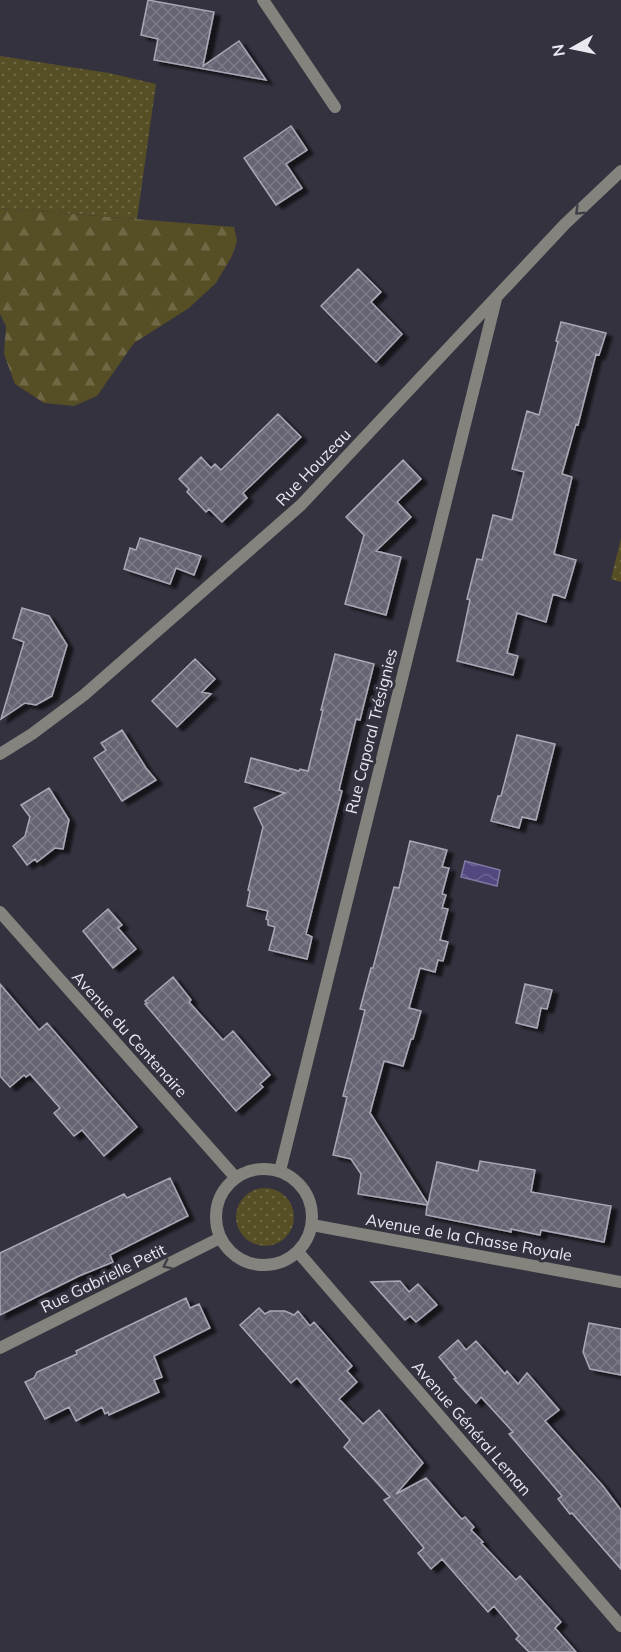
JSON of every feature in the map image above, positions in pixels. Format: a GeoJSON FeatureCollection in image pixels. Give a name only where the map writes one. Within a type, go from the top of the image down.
{"type":"FeatureCollection","features":[{"type":"Feature","properties":{"kind":"street"},"geometry":{"type":"LineString","coordinates":[[263,0],[335,107]]}},
{"type":"Feature","properties":{"kind":"street","name":"Rue Houzeau"},"geometry":{"type":"LineString","coordinates":[[0,754],[32,734],[84,695],[301,505],[565,224],[621,171]]}},
{"type":"Feature","properties":{"kind":"street","name":"Rue Caporal Trésignies"},"geometry":{"type":"LineString","coordinates":[[280,1171],[495,299]]}},
{"type":"Feature","properties":{"kind":"street","name":"Avenue du Centenaire"},"geometry":{"type":"LineString","coordinates":[[0,912],[236,1178]]}},
{"type":"Feature","properties":{"kind":"street"},"geometry":{"type":"LineString","coordinates":[[259,1169],[280,1171],[295,1180],[307,1195],[311,1206],[312,1225],[308,1237],[298,1252],[281,1262],[252,1264],[240,1259],[220,1238],[216,1221],[218,1205],[228,1185],[236,1178],[259,1169]]}},
{"type":"Feature","properties":{"kind":"street","name":"Avenue de la Chasse Royale"},"geometry":{"type":"LineString","coordinates":[[312,1225],[621,1282]]}},
{"type":"Feature","properties":{"kind":"street","name":"Rue Gabrielle Petit"},"geometry":{"type":"LineString","coordinates":[[0,1348],[220,1238]]}},
{"type":"Feature","properties":{"kind":"street","name":"Avenue Général Leman"},"geometry":{"type":"LineString","coordinates":[[298,1252],[621,1626]]}},
{"type":"Feature","properties":{"kind":"green space"},"geometry":{"type":"Polygon","coordinates":[[[0,56],[109,73],[156,84],[137,219],[0,208],[0,56]]]}},
{"type":"Feature","properties":{"kind":"green space"},"geometry":{"type":"Polygon","coordinates":[[[0,208],[234,227],[237,241],[232,256],[216,283],[189,308],[134,343],[97,396],[74,406],[44,403],[15,384],[4,354],[6,326],[0,314],[0,208]]]}},
{"type":"Feature","properties":{"kind":"green space"},"geometry":{"type":"Polygon","coordinates":[[[621,538],[621,582],[611,579],[621,538]]]}},
{"type":"Feature","properties":{"kind":"green space"},"geometry":{"type":"Polygon","coordinates":[[[265,1188],[281,1193],[289,1201],[294,1217],[289,1233],[281,1241],[265,1246],[249,1241],[241,1233],[236,1217],[241,1201],[249,1193],[265,1188]]]}},
{"type":"Feature","properties":{"kind":"water"},"geometry":{"type":"Polygon","coordinates":[[[465,861],[500,870],[497,886],[461,877],[465,861]]]}},
{"type":"Feature","properties":{"kind":"building"},"geometry":{"type":"Polygon","coordinates":[[[148,0],[214,12],[203,66],[239,41],[266,80],[154,60],[158,39],[141,35],[148,0]]]}},
{"type":"Feature","properties":{"kind":"building"},"geometry":{"type":"Polygon","coordinates":[[[291,126],[307,150],[286,164],[302,188],[276,205],[244,158],[291,126]]]}},
{"type":"Feature","properties":{"kind":"building"},"geometry":{"type":"Polygon","coordinates":[[[358,269],[381,292],[371,302],[402,334],[376,362],[321,306],[358,269]]]}},
{"type":"Feature","properties":{"kind":"building"},"geometry":{"type":"Polygon","coordinates":[[[561,322],[606,333],[599,355],[596,354],[578,425],[576,424],[562,474],[572,477],[554,554],[576,560],[565,598],[553,594],[546,622],[517,613],[507,653],[518,656],[513,675],[457,661],[470,600],[467,599],[477,559],[482,560],[493,515],[512,520],[524,472],[512,469],[527,411],[539,415],[561,322]]]}},
{"type":"Feature","properties":{"kind":"building"},"geometry":{"type":"Polygon","coordinates":[[[278,414],[301,437],[243,493],[247,498],[222,522],[209,509],[206,512],[187,492],[189,489],[179,479],[201,457],[211,468],[215,464],[221,470],[278,414]]]}},
{"type":"Feature","properties":{"kind":"building"},"geometry":{"type":"Polygon","coordinates":[[[403,460],[421,479],[397,502],[411,517],[376,551],[401,557],[386,615],[345,604],[364,535],[346,517],[403,460]]]}},
{"type":"Feature","properties":{"kind":"building"},"geometry":{"type":"Polygon","coordinates":[[[140,538],[201,556],[194,575],[176,568],[170,584],[124,569],[130,548],[136,550],[140,538]]]}},
{"type":"Feature","properties":{"kind":"building"},"geometry":{"type":"Polygon","coordinates":[[[22,608],[49,616],[67,645],[52,696],[36,705],[25,703],[1,719],[24,642],[13,638],[22,608]]]}},
{"type":"Feature","properties":{"kind":"building"},"geometry":{"type":"Polygon","coordinates":[[[335,654],[374,664],[360,720],[356,719],[339,790],[342,791],[306,934],[312,937],[307,959],[269,950],[275,927],[268,925],[266,919],[268,911],[247,906],[250,891],[248,890],[263,827],[254,808],[285,793],[245,782],[251,758],[299,771],[300,769],[308,771],[335,654]]]}},
{"type":"Feature","properties":{"kind":"building"},"geometry":{"type":"Polygon","coordinates":[[[195,659],[215,679],[202,692],[211,694],[177,727],[152,701],[195,659]]]}},
{"type":"Feature","properties":{"kind":"building"},"geometry":{"type":"Polygon","coordinates":[[[122,730],[156,780],[122,801],[94,758],[106,750],[101,743],[122,730]]]}},
{"type":"Feature","properties":{"kind":"building"},"geometry":{"type":"Polygon","coordinates":[[[517,735],[555,744],[536,820],[522,817],[519,828],[491,821],[498,796],[501,796],[517,735]]]}},
{"type":"Feature","properties":{"kind":"building"},"geometry":{"type":"Polygon","coordinates":[[[49,788],[69,820],[63,849],[55,848],[37,862],[35,859],[27,865],[13,846],[25,836],[30,817],[21,805],[49,788]]]}},
{"type":"Feature","properties":{"kind":"building"},"geometry":{"type":"Polygon","coordinates":[[[410,841],[447,850],[442,867],[449,868],[442,894],[446,895],[442,908],[448,909],[440,940],[448,942],[443,961],[438,960],[435,972],[420,968],[409,1008],[421,1011],[413,1039],[411,1039],[403,1066],[384,1061],[370,1113],[428,1204],[437,1162],[478,1171],[480,1161],[535,1170],[531,1192],[611,1206],[604,1242],[541,1230],[540,1235],[511,1229],[511,1232],[426,1215],[427,1205],[358,1194],[361,1174],[351,1159],[333,1155],[347,1097],[343,1096],[365,1010],[360,1009],[394,887],[399,888],[410,841]]]}},
{"type":"Feature","properties":{"kind":"building"},"geometry":{"type":"Polygon","coordinates":[[[108,909],[122,925],[118,928],[136,949],[113,968],[83,931],[108,909]]]}},
{"type":"Feature","properties":{"kind":"building"},"geometry":{"type":"Polygon","coordinates":[[[173,977],[191,1000],[189,1002],[223,1040],[233,1031],[270,1075],[260,1084],[263,1087],[236,1111],[145,1004],[147,1003],[145,1001],[173,977]]]}},
{"type":"Feature","properties":{"kind":"building"},"geometry":{"type":"Polygon","coordinates":[[[0,984],[39,1030],[47,1023],[137,1127],[104,1156],[82,1130],[74,1136],[54,1113],[60,1108],[30,1074],[26,1077],[24,1075],[10,1087],[0,1076],[0,984]]]}},
{"type":"Feature","properties":{"kind":"building"},"geometry":{"type":"Polygon","coordinates":[[[525,984],[552,990],[547,1009],[541,1008],[537,1028],[516,1023],[525,984]]]}},
{"type":"Feature","properties":{"kind":"building"},"geometry":{"type":"Polygon","coordinates":[[[170,1178],[188,1216],[110,1255],[113,1262],[0,1315],[0,1253],[124,1194],[127,1198],[170,1178]]]}},
{"type":"Feature","properties":{"kind":"building"},"geometry":{"type":"Polygon","coordinates":[[[400,1281],[409,1292],[418,1284],[437,1305],[416,1322],[410,1316],[405,1320],[371,1282],[400,1281]]]}},
{"type":"Feature","properties":{"kind":"building"},"geometry":{"type":"Polygon","coordinates":[[[186,1298],[190,1308],[199,1304],[210,1328],[154,1356],[162,1377],[154,1380],[159,1392],[109,1415],[108,1412],[105,1414],[102,1407],[76,1421],[69,1407],[45,1419],[25,1382],[34,1378],[37,1372],[77,1354],[76,1351],[186,1298]]]}},
{"type":"Feature","properties":{"kind":"building"},"geometry":{"type":"Polygon","coordinates":[[[259,1308],[265,1314],[270,1311],[285,1311],[294,1315],[298,1311],[310,1326],[314,1322],[352,1366],[347,1371],[357,1382],[339,1399],[363,1424],[379,1410],[423,1463],[396,1494],[426,1478],[458,1515],[462,1519],[465,1517],[474,1527],[471,1530],[483,1542],[481,1543],[516,1580],[520,1576],[561,1622],[555,1628],[576,1652],[529,1652],[516,1639],[519,1636],[494,1606],[488,1612],[442,1559],[431,1569],[418,1553],[424,1548],[384,1500],[390,1497],[344,1447],[350,1440],[297,1378],[291,1383],[240,1325],[259,1308]]]}},
{"type":"Feature","properties":{"kind":"building"},"geometry":{"type":"Polygon","coordinates":[[[589,1323],[621,1329],[621,1375],[590,1369],[583,1352],[589,1323]]]}},
{"type":"Feature","properties":{"kind":"building"},"geometry":{"type":"Polygon","coordinates":[[[458,1340],[466,1350],[476,1341],[505,1374],[507,1371],[518,1384],[527,1373],[559,1410],[545,1421],[603,1486],[621,1510],[621,1569],[558,1499],[562,1496],[509,1434],[513,1432],[481,1397],[476,1403],[454,1379],[456,1378],[439,1357],[458,1340]]]}}]}
